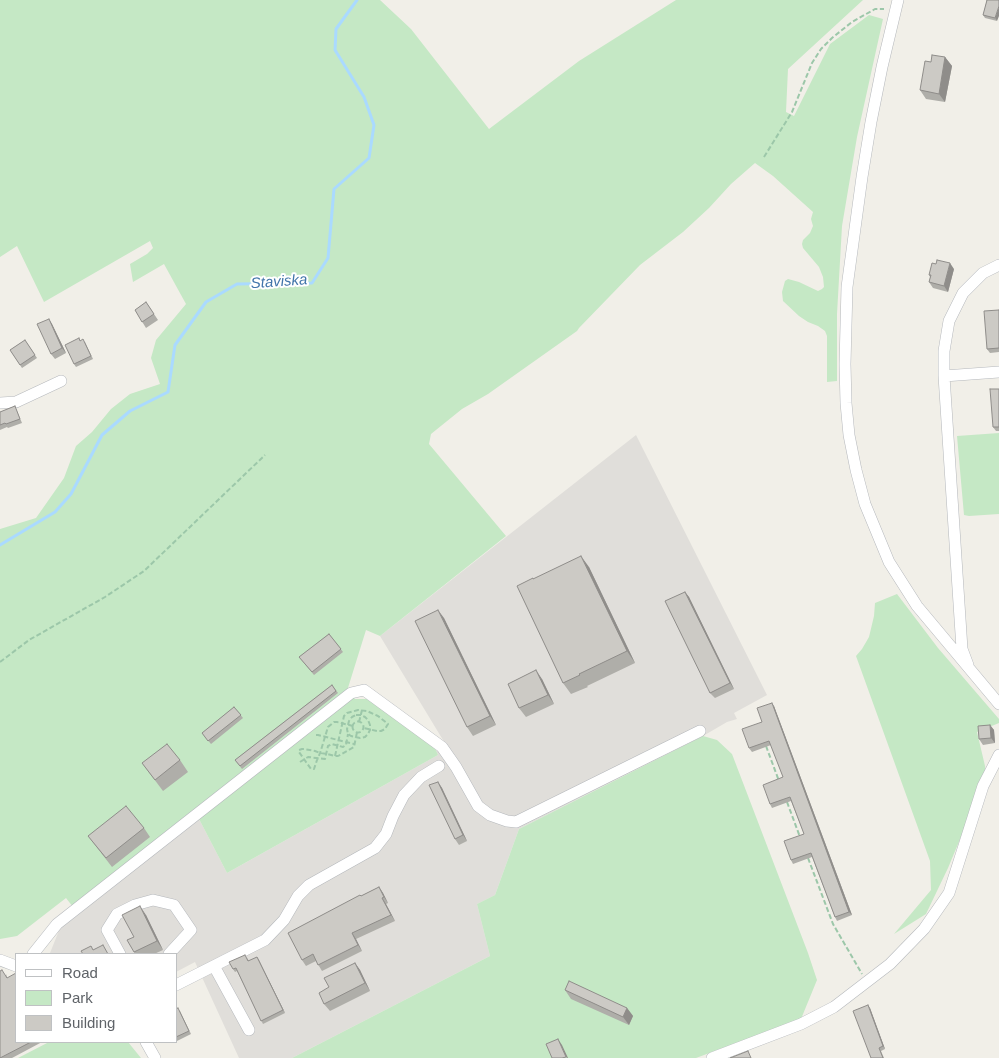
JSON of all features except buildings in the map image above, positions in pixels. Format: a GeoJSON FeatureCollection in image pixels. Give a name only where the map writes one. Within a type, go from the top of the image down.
{"type":"FeatureCollection","features":[{"type":"Feature","properties":{"kind":"street"},"geometry":{"type":"LineString","coordinates":[[897,6],[869,132],[847,286],[845,364],[849,436],[865,504],[877,534],[902,585],[970,672],[999,704]]}},
{"type":"Feature","properties":{"kind":"street"},"geometry":{"type":"LineString","coordinates":[[970,672],[962,649],[944,376],[944,351],[949,321],[963,293],[983,273],[999,265]]}},
{"type":"Feature","properties":{"kind":"street"},"geometry":{"type":"LineString","coordinates":[[944,376],[999,372]]}},
{"type":"Feature","properties":{"kind":"street"},"geometry":{"type":"LineString","coordinates":[[0,403],[16,402],[61,381]]}},
{"type":"Feature","properties":{"kind":"street"},"geometry":{"type":"LineString","coordinates":[[34,953],[57,924],[350,693],[364,690],[442,747],[478,806],[490,814],[507,821],[516,822],[700,731]]}},
{"type":"Feature","properties":{"kind":"street"},"geometry":{"type":"LineString","coordinates":[[712,1058],[801,1024],[826,1012],[890,964],[924,928],[949,893],[983,786],[999,756]]}},
{"type":"Feature","properties":{"kind":"street"},"geometry":{"type":"LineString","coordinates":[[178,984],[265,940],[284,920],[298,896],[308,885],[375,848],[386,834],[392,816],[404,795],[422,777],[439,766]]}},
{"type":"Feature","properties":{"kind":"street"},"geometry":{"type":"LineString","coordinates":[[119,953],[107,930],[117,914],[135,905],[152,900],[174,905],[191,930],[170,953]]}},
{"type":"Feature","properties":{"kind":"street"},"geometry":{"type":"LineString","coordinates":[[0,960],[15,966]]}},
{"type":"Feature","properties":{"kind":"street"},"geometry":{"type":"LineString","coordinates":[[214,966],[249,1030]]}},
{"type":"Feature","properties":{"kind":"street"},"geometry":{"type":"LineString","coordinates":[[147,1043],[155,1058]]}},
{"type":"Feature","properties":{"kind":"path"},"geometry":{"type":"LineString","coordinates":[[764,157],[792,112],[812,63],[821,49],[852,22],[875,9],[897,6]]}},
{"type":"Feature","properties":{"kind":"path"},"geometry":{"type":"LineString","coordinates":[[0,662],[29,640],[105,597],[144,571],[265,455]]}},
{"type":"Feature","properties":{"kind":"path"},"geometry":{"type":"LineString","coordinates":[[335,756],[345,714],[354,710],[362,710],[378,716],[388,724],[386,729],[381,731],[364,728],[362,723],[359,722]]}},
{"type":"Feature","properties":{"kind":"path"},"geometry":{"type":"LineString","coordinates":[[353,726],[356,722],[359,722],[362,710]]}},
{"type":"Feature","properties":{"kind":"path"},"geometry":{"type":"LineString","coordinates":[[300,762],[308,756],[324,759],[330,744],[346,745],[348,725],[352,717],[361,715],[368,720],[370,730],[365,737],[356,738],[348,734]]}},
{"type":"Feature","properties":{"kind":"path"},"geometry":{"type":"LineString","coordinates":[[304,744],[299,751],[313,770],[328,727],[337,722],[353,726]]}},
{"type":"Feature","properties":{"kind":"path"},"geometry":{"type":"LineString","coordinates":[[353,726],[353,729],[357,732]]}},
{"type":"Feature","properties":{"kind":"path"},"geometry":{"type":"LineString","coordinates":[[357,732],[364,728]]}},
{"type":"Feature","properties":{"kind":"path"},"geometry":{"type":"LineString","coordinates":[[302,748],[335,756],[340,755],[354,746],[357,732]]}},
{"type":"Feature","properties":{"kind":"path"},"geometry":{"type":"LineString","coordinates":[[315,736],[325,736],[354,744]]}},
{"type":"Feature","properties":{"kind":"path"},"geometry":{"type":"LineString","coordinates":[[765,743],[781,786]]}},
{"type":"Feature","properties":{"kind":"path"},"geometry":{"type":"LineString","coordinates":[[784,795],[800,838]]}},
{"type":"Feature","properties":{"kind":"path"},"geometry":{"type":"LineString","coordinates":[[807,855],[833,924],[867,982]]}},
{"type":"Feature","properties":{"kind":"shaded area"},"geometry":{"type":"Polygon","coordinates":[[[636,435],[767,695],[734,713],[737,719],[727,722],[519,829],[495,895],[477,904],[490,956],[292,1058],[239,1058],[195,962],[178,971],[178,953],[50,953],[60,928],[199,819],[227,873],[438,755],[436,751],[446,745],[380,636],[636,435]]]}},
{"type":"Feature","properties":{"kind":"green space"},"geometry":{"type":"Polygon","coordinates":[[[0,0],[380,0],[411,29],[489,129],[579,61],[676,0],[863,0],[788,69],[786,112],[794,116],[830,44],[869,15],[883,19],[857,137],[842,226],[837,314],[837,381],[827,382],[827,336],[825,331],[799,316],[783,301],[782,292],[785,281],[788,279],[818,291],[824,287],[819,267],[803,248],[802,244],[813,226],[811,219],[813,212],[773,176],[755,163],[683,232],[640,265],[577,331],[488,394],[462,409],[431,434],[429,444],[506,536],[380,636],[366,630],[347,691],[355,699],[367,699],[434,746],[438,755],[227,873],[199,819],[73,907],[66,898],[17,936],[0,939],[0,529],[36,518],[64,478],[76,446],[92,432],[111,409],[130,394],[160,384],[151,358],[156,340],[186,304],[164,264],[133,282],[130,264],[153,248],[150,241],[44,302],[17,246],[0,257],[0,0]]]}},
{"type":"Feature","properties":{"kind":"green space"},"geometry":{"type":"Polygon","coordinates":[[[999,433],[999,514],[964,515],[957,436],[999,433]]]}},
{"type":"Feature","properties":{"kind":"green space"},"geometry":{"type":"Polygon","coordinates":[[[897,594],[938,648],[999,719],[999,723],[977,732],[986,777],[948,868],[926,914],[894,934],[931,890],[930,861],[856,656],[869,637],[875,603],[897,594]]]}},
{"type":"Feature","properties":{"kind":"green space"},"geometry":{"type":"Polygon","coordinates":[[[703,736],[717,740],[732,754],[808,953],[817,980],[801,1019],[696,1058],[292,1058],[490,956],[477,904],[495,895],[519,829],[703,736]]]}},
{"type":"Feature","properties":{"kind":"green space"},"geometry":{"type":"Polygon","coordinates":[[[47,1043],[129,1043],[141,1058],[18,1058],[47,1043]]]}},
{"type":"Feature","properties":{"kind":"waterway","name":"Staviska"},"geometry":{"type":"LineString","coordinates":[[0,545],[55,512],[71,494],[102,435],[130,411],[168,392],[175,345],[206,302],[237,284],[312,283],[328,258],[334,189],[369,158],[374,125],[364,97],[335,50],[336,29],[357,0]]}}]}
